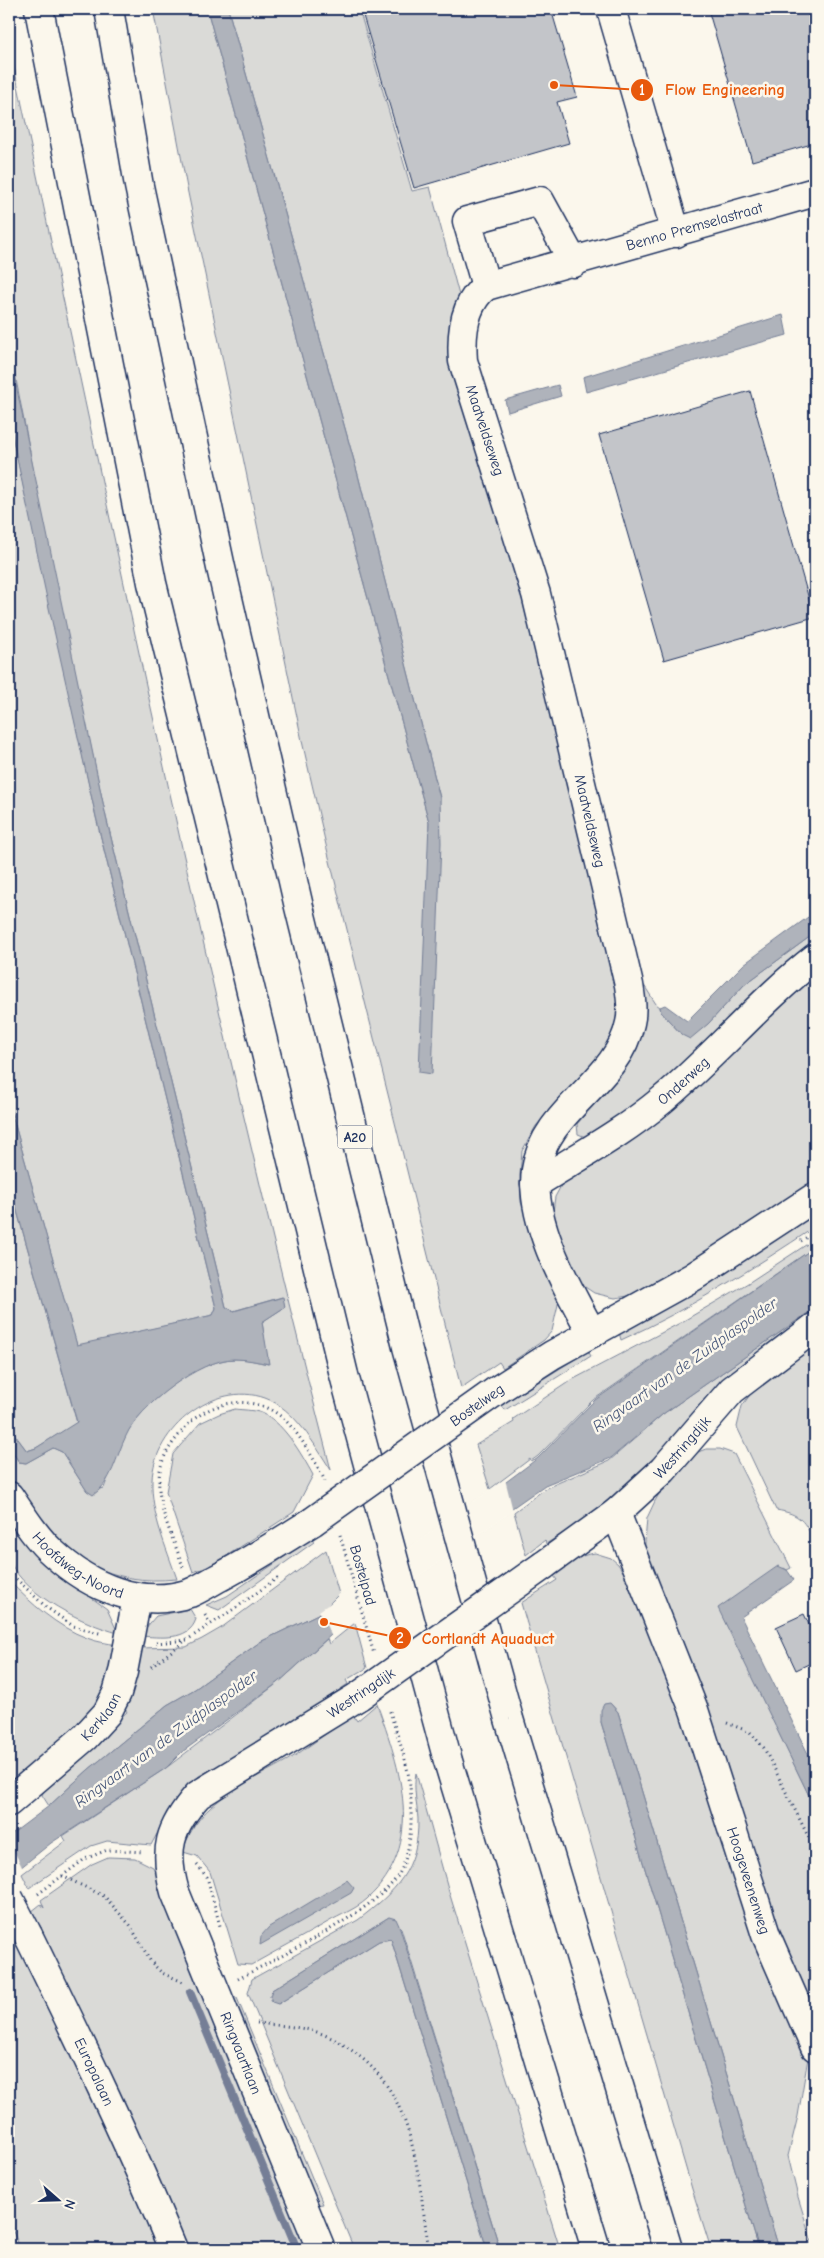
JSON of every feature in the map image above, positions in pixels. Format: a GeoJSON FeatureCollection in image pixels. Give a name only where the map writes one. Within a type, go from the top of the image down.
{"type":"FeatureCollection","features":[{"type":"Feature","properties":{"kind":"main road"},"geometry":{"type":"LineString","coordinates":[[39,9],[152,583],[341,1366],[448,1761],[596,2249]]}},
{"type":"Feature","properties":{"kind":"main road","name":"A20"},"geometry":{"type":"LineString","coordinates":[[109,9],[139,186],[221,568],[299,907],[407,1347],[510,1719],[668,2249]]}},
{"type":"Feature","properties":{"kind":"main road"},"geometry":{"type":"LineString","coordinates":[[611,9],[676,233]]}},
{"type":"Feature","properties":{"kind":"main road","name":"Benno Premselastraat"},"geometry":{"type":"LineString","coordinates":[[486,286],[574,263],[815,192]]}},
{"type":"Feature","properties":{"kind":"main road"},"geometry":{"type":"LineString","coordinates":[[486,286],[467,221],[540,201],[574,263]]}},
{"type":"Feature","properties":{"kind":"main road","name":"Maatveldseweg"},"geometry":{"type":"LineString","coordinates":[[486,286],[476,296],[467,316],[462,340],[463,361],[536,594],[628,976],[632,1010],[627,1033],[617,1056],[564,1116],[548,1138],[538,1161],[535,1184],[546,1233],[568,1289],[592,1333]]}},
{"type":"Feature","properties":{"kind":"main road","name":"Onderweg"},"geometry":{"type":"LineString","coordinates":[[535,1184],[617,1132],[660,1101],[702,1064],[773,992],[815,958]]}},
{"type":"Feature","properties":{"kind":"main road","name":"Bostelweg"},"geometry":{"type":"LineString","coordinates":[[137,1598],[174,1597],[191,1592],[325,1524],[496,1391],[527,1370],[693,1277],[815,1197]]}},
{"type":"Feature","properties":{"kind":"main road","name":"Westringdijk"},"geometry":{"type":"LineString","coordinates":[[168,1856],[171,1837],[182,1814],[198,1795],[359,1696],[616,1514],[663,1470],[732,1390],[815,1326]]}},
{"type":"Feature","properties":{"kind":"main road","name":"Hoofdweg-Noord"},"geometry":{"type":"LineString","coordinates":[[9,1496],[52,1552],[75,1571],[95,1584],[137,1598]]}},
{"type":"Feature","properties":{"kind":"main road","name":"Hoogeveenenweg"},"geometry":{"type":"LineString","coordinates":[[616,1514],[694,1710],[766,1935],[815,2047]]}},
{"type":"Feature","properties":{"kind":"main road","name":"Kerklaan"},"geometry":{"type":"LineString","coordinates":[[9,1802],[85,1737],[107,1713],[141,1642],[137,1598]]}},
{"type":"Feature","properties":{"kind":"main road","name":"Ringvaartlaan"},"geometry":{"type":"LineString","coordinates":[[168,1856],[175,1892],[224,1982],[321,2249]]}},
{"type":"Feature","properties":{"kind":"main road","name":"Europalaan"},"geometry":{"type":"LineString","coordinates":[[9,1898],[87,2055],[143,2176],[173,2249]]}},
{"type":"Feature","properties":{"kind":"path"},"geometry":{"type":"LineString","coordinates":[[210,1623],[191,1592],[159,1495],[159,1476],[166,1449],[193,1418],[216,1406],[236,1401],[263,1406],[286,1422],[306,1446],[326,1484]]}},
{"type":"Feature","properties":{"kind":"path","name":"Bostelpad"},"geometry":{"type":"LineString","coordinates":[[325,1524],[376,1660]]}},
{"type":"Feature","properties":{"kind":"path"},"geometry":{"type":"LineString","coordinates":[[9,1572],[46,1607],[74,1626],[141,1642],[187,1640],[282,1575]]}},
{"type":"Feature","properties":{"kind":"path"},"geometry":{"type":"LineString","coordinates":[[62,1876],[104,1896],[130,1925],[151,1962],[162,1974],[193,1984],[224,1982],[356,1914],[398,1875],[408,1850],[411,1817],[410,1783],[388,1705]]}},
{"type":"Feature","properties":{"kind":"path"},"geometry":{"type":"LineString","coordinates":[[694,1710],[750,1732],[764,1748],[815,1850]]}},
{"type":"Feature","properties":{"kind":"path"},"geometry":{"type":"LineString","coordinates":[[38,1894],[85,1859],[107,1850],[123,1849],[168,1856]]}},
{"type":"Feature","properties":{"kind":"path"},"geometry":{"type":"LineString","coordinates":[[254,2022],[311,2030],[343,2043],[372,2064],[398,2100],[412,2141],[429,2249]]}},
{"type":"Feature","properties":{"kind":"shaded area"},"geometry":{"type":"Polygon","coordinates":[[[153,9],[207,9],[429,822],[428,893],[440,798],[358,475],[228,9],[359,9],[412,191],[430,187],[460,299],[514,566],[616,982],[618,1018],[614,1033],[603,1050],[536,1126],[522,1151],[520,1175],[521,1202],[559,1300],[552,1331],[544,1340],[503,1368],[499,1362],[461,1388],[326,845],[302,741],[187,188],[153,9]]]}},
{"type":"Feature","properties":{"kind":"shaded area"},"geometry":{"type":"Polygon","coordinates":[[[9,43],[123,580],[202,937],[286,1293],[331,1470],[311,1439],[295,1419],[276,1403],[265,1398],[246,1394],[226,1396],[207,1403],[190,1413],[175,1427],[163,1443],[155,1461],[152,1480],[152,1493],[157,1518],[177,1579],[153,1580],[131,1578],[110,1573],[92,1565],[75,1554],[43,1524],[13,1484],[8,1471],[9,1447],[19,1462],[26,1463],[53,1448],[62,1452],[87,1491],[104,1488],[126,1434],[134,1422],[145,1409],[173,1385],[188,1375],[219,1361],[242,1359],[268,1364],[262,1322],[285,1307],[282,1297],[233,1311],[226,1307],[106,817],[49,551],[9,343],[9,43]]]}},
{"type":"Feature","properties":{"kind":"shaded area"},"geometry":{"type":"Polygon","coordinates":[[[9,421],[96,817],[216,1308],[213,1315],[77,1346],[9,1104],[9,421]]]}},
{"type":"Feature","properties":{"kind":"shaded area"},"geometry":{"type":"Polygon","coordinates":[[[815,933],[815,947],[680,1072],[588,1138],[578,1134],[577,1124],[615,1081],[638,1045],[644,1020],[640,979],[656,1004],[660,1007],[661,1012],[682,1035],[708,1024],[744,985],[815,933]]]}},
{"type":"Feature","properties":{"kind":"shaded area"},"geometry":{"type":"Polygon","coordinates":[[[815,966],[815,982],[811,989],[815,991],[815,1184],[695,1262],[635,1295],[615,1298],[594,1293],[582,1285],[575,1276],[552,1219],[555,1197],[565,1178],[815,966]]]}},
{"type":"Feature","properties":{"kind":"shaded area"},"geometry":{"type":"Polygon","coordinates":[[[15,1204],[77,1423],[36,1448],[27,1451],[9,1427],[9,1206],[15,1204]]]}},
{"type":"Feature","properties":{"kind":"shaded area"},"geometry":{"type":"Polygon","coordinates":[[[815,1213],[815,1227],[745,1273],[672,1315],[621,1340],[619,1332],[707,1283],[815,1213]]]}},
{"type":"Feature","properties":{"kind":"shaded area"},"geometry":{"type":"Polygon","coordinates":[[[815,1239],[815,1247],[593,1400],[538,1456],[531,1461],[530,1459],[490,1489],[476,1445],[514,1422],[513,1419],[570,1381],[680,1323],[748,1283],[815,1239]]]}},
{"type":"Feature","properties":{"kind":"shaded area"},"geometry":{"type":"Polygon","coordinates":[[[815,1308],[815,1316],[630,1485],[599,1510],[546,1544],[545,1540],[526,1555],[514,1512],[546,1488],[609,1461],[663,1414],[815,1308]]]}},
{"type":"Feature","properties":{"kind":"shaded area"},"geometry":{"type":"Polygon","coordinates":[[[815,1337],[815,1542],[801,1520],[791,1514],[776,1510],[737,1427],[742,1406],[759,1382],[815,1337]]]}},
{"type":"Feature","properties":{"kind":"shaded area"},"geometry":{"type":"Polygon","coordinates":[[[588,1351],[591,1356],[505,1410],[501,1405],[588,1351]]]}},
{"type":"Feature","properties":{"kind":"shaded area"},"geometry":{"type":"Polygon","coordinates":[[[235,1409],[259,1412],[276,1422],[290,1439],[313,1475],[294,1512],[211,1566],[193,1572],[166,1492],[173,1454],[200,1423],[235,1409]]]}},
{"type":"Feature","properties":{"kind":"shaded area"},"geometry":{"type":"Polygon","coordinates":[[[706,1449],[720,1449],[734,1454],[791,1568],[787,1570],[784,1568],[719,1608],[815,1808],[815,2022],[775,1936],[644,1555],[647,1518],[664,1485],[690,1455],[706,1449]]]}},
{"type":"Feature","properties":{"kind":"shaded area"},"geometry":{"type":"Polygon","coordinates":[[[9,1516],[63,1577],[107,1609],[118,1633],[73,1616],[42,1597],[29,1586],[10,1562],[8,1547],[9,1516]]]}},
{"type":"Feature","properties":{"kind":"shaded area"},"geometry":{"type":"Polygon","coordinates":[[[312,1538],[314,1542],[219,1610],[206,1605],[227,1596],[312,1538]]]}},
{"type":"Feature","properties":{"kind":"shaded area"},"geometry":{"type":"Polygon","coordinates":[[[326,1550],[339,1594],[320,1613],[260,1642],[195,1689],[167,1705],[88,1770],[49,1806],[42,1795],[48,1781],[127,1712],[122,1704],[136,1648],[186,1647],[202,1639],[221,1628],[326,1550]]]}},
{"type":"Feature","properties":{"kind":"shaded area"},"geometry":{"type":"Polygon","coordinates":[[[595,1553],[611,1558],[618,1564],[627,1578],[667,1670],[808,2058],[798,2116],[788,2156],[814,2249],[779,2249],[618,1712],[610,1703],[601,1722],[759,2249],[711,2249],[692,2189],[521,1603],[557,1580],[554,1576],[573,1561],[595,1553]]]}},
{"type":"Feature","properties":{"kind":"shaded area"},"geometry":{"type":"Polygon","coordinates":[[[9,1581],[35,1606],[65,1628],[90,1639],[117,1645],[109,1683],[90,1716],[9,1785],[9,1581]]]}},
{"type":"Feature","properties":{"kind":"shaded area"},"geometry":{"type":"Polygon","coordinates":[[[190,1609],[196,1619],[187,1632],[164,1637],[139,1636],[156,1616],[190,1609]]]}},
{"type":"Feature","properties":{"kind":"shaded area"},"geometry":{"type":"Polygon","coordinates":[[[355,1623],[367,1668],[346,1680],[348,1684],[267,1739],[199,1776],[177,1797],[151,1845],[107,1841],[91,1846],[29,1888],[22,1874],[66,1841],[63,1836],[166,1768],[279,1682],[327,1639],[329,1644],[355,1623]]]}},
{"type":"Feature","properties":{"kind":"shaded area"},"geometry":{"type":"Polygon","coordinates":[[[377,1704],[394,1754],[403,1805],[403,1830],[397,1855],[386,1878],[363,1903],[353,1909],[251,1965],[238,1964],[210,1872],[197,1856],[183,1852],[190,1834],[200,1818],[229,1793],[296,1755],[353,1715],[357,1721],[377,1704]]]}},
{"type":"Feature","properties":{"kind":"shaded area"},"geometry":{"type":"Polygon","coordinates":[[[416,1773],[449,1892],[560,2249],[500,2249],[401,1928],[389,1917],[272,1990],[270,1997],[278,2004],[379,1941],[391,1939],[487,2249],[354,2249],[248,1993],[252,1979],[358,1920],[384,1899],[403,1877],[414,1852],[417,1837],[416,1773]]]}},
{"type":"Feature","properties":{"kind":"shaded area"},"geometry":{"type":"Polygon","coordinates":[[[108,1857],[135,1858],[153,1867],[313,2249],[188,2249],[111,2073],[31,1912],[41,1904],[44,1908],[41,1900],[92,1864],[108,1857]]]}},
{"type":"Feature","properties":{"kind":"shaded area"},"geometry":{"type":"Polygon","coordinates":[[[9,1945],[18,1947],[108,2135],[157,2249],[21,2249],[9,2223],[9,1945]]]}},
{"type":"Feature","properties":{"kind":"shaded area"},"geometry":{"type":"Polygon","coordinates":[[[230,1994],[237,1998],[323,2204],[315,2205],[230,1994]]]}},
{"type":"Feature","properties":{"kind":"water"},"geometry":{"type":"Polygon","coordinates":[[[207,9],[228,9],[358,475],[440,798],[441,843],[432,1074],[419,1072],[429,822],[207,9]]]}},
{"type":"Feature","properties":{"kind":"water"},"geometry":{"type":"Polygon","coordinates":[[[783,315],[787,335],[586,392],[583,377],[783,315]]]}},
{"type":"Feature","properties":{"kind":"water"},"geometry":{"type":"Polygon","coordinates":[[[9,351],[106,817],[226,1307],[234,1311],[283,1297],[285,1307],[262,1322],[269,1364],[238,1359],[220,1361],[188,1375],[172,1386],[157,1398],[133,1424],[105,1484],[93,1495],[87,1491],[62,1452],[53,1448],[26,1463],[19,1462],[9,1447],[9,1427],[27,1451],[36,1448],[77,1422],[15,1204],[9,1206],[9,1190],[12,1189],[9,1176],[9,1104],[77,1345],[213,1315],[216,1308],[96,817],[49,608],[9,421],[9,351]]]}},
{"type":"Feature","properties":{"kind":"water"},"geometry":{"type":"Polygon","coordinates":[[[558,385],[561,396],[508,412],[505,400],[558,385]]]}},
{"type":"Feature","properties":{"kind":"water"},"geometry":{"type":"Polygon","coordinates":[[[815,912],[815,933],[744,985],[708,1024],[690,1039],[682,1035],[661,1012],[660,1007],[665,1005],[687,1021],[744,964],[815,912]]]}},
{"type":"Feature","properties":{"kind":"water","name":"Ringvaart van de Zuidplaspolder"},"geometry":{"type":"Polygon","coordinates":[[[815,1247],[815,1308],[663,1414],[611,1458],[545,1485],[331,1635],[279,1682],[182,1752],[166,1768],[51,1843],[9,1877],[9,1836],[49,1806],[88,1770],[167,1705],[195,1689],[260,1642],[320,1613],[506,1482],[538,1458],[595,1400],[815,1247]]]}},
{"type":"Feature","properties":{"kind":"water"},"geometry":{"type":"Polygon","coordinates":[[[778,1566],[787,1570],[794,1580],[741,1617],[812,1762],[815,1761],[815,1808],[718,1608],[778,1566]]]}},
{"type":"Feature","properties":{"kind":"water"},"geometry":{"type":"Polygon","coordinates":[[[610,1703],[618,1712],[779,2249],[759,2249],[601,1722],[601,1710],[604,1704],[610,1703]]]}},
{"type":"Feature","properties":{"kind":"water"},"geometry":{"type":"Polygon","coordinates":[[[347,1880],[354,1888],[351,1893],[260,1945],[261,1936],[269,1927],[347,1880]]]}},
{"type":"Feature","properties":{"kind":"water"},"geometry":{"type":"Polygon","coordinates":[[[389,1917],[396,1919],[400,1928],[500,2249],[487,2249],[391,1939],[379,1941],[278,2004],[272,2002],[270,1996],[272,1990],[389,1917]]]}},
{"type":"Feature","properties":{"kind":"pier"},"geometry":{"type":"Polygon","coordinates":[[[505,1479],[513,1511],[332,1637],[319,1611],[505,1479]]]}},
{"type":"Feature","properties":{"kind":"pier"},"geometry":{"type":"Polygon","coordinates":[[[9,1841],[23,1869],[9,1879],[9,1841]]]}},
{"type":"Feature","properties":{"kind":"building"},"geometry":{"type":"Polygon","coordinates":[[[361,9],[551,9],[577,97],[557,102],[569,143],[414,188],[361,9]]]}},
{"type":"Feature","properties":{"kind":"building"},"geometry":{"type":"Polygon","coordinates":[[[708,9],[815,9],[815,143],[752,161],[708,9]]]}},
{"type":"Feature","properties":{"kind":"building"},"geometry":{"type":"Polygon","coordinates":[[[750,391],[814,617],[664,660],[599,435],[750,391]]]}},
{"type":"Feature","properties":{"kind":"building"},"geometry":{"type":"Polygon","coordinates":[[[804,1614],[815,1637],[815,1661],[796,1670],[776,1627],[804,1614]]]}},
{"type":"Feature","properties":{"kind":"waterway"},"geometry":{"type":"LineString","coordinates":[[190,1992],[297,2249]]}},
{"type":"Feature","properties":{"kind":"place","name":"Flow Engineering"},"geometry":{"type":"Point","coordinates":[554,85]}},
{"type":"Feature","properties":{"kind":"place","name":"Cortlandt Aquaduct"},"geometry":{"type":"Point","coordinates":[324,1622]}}]}
